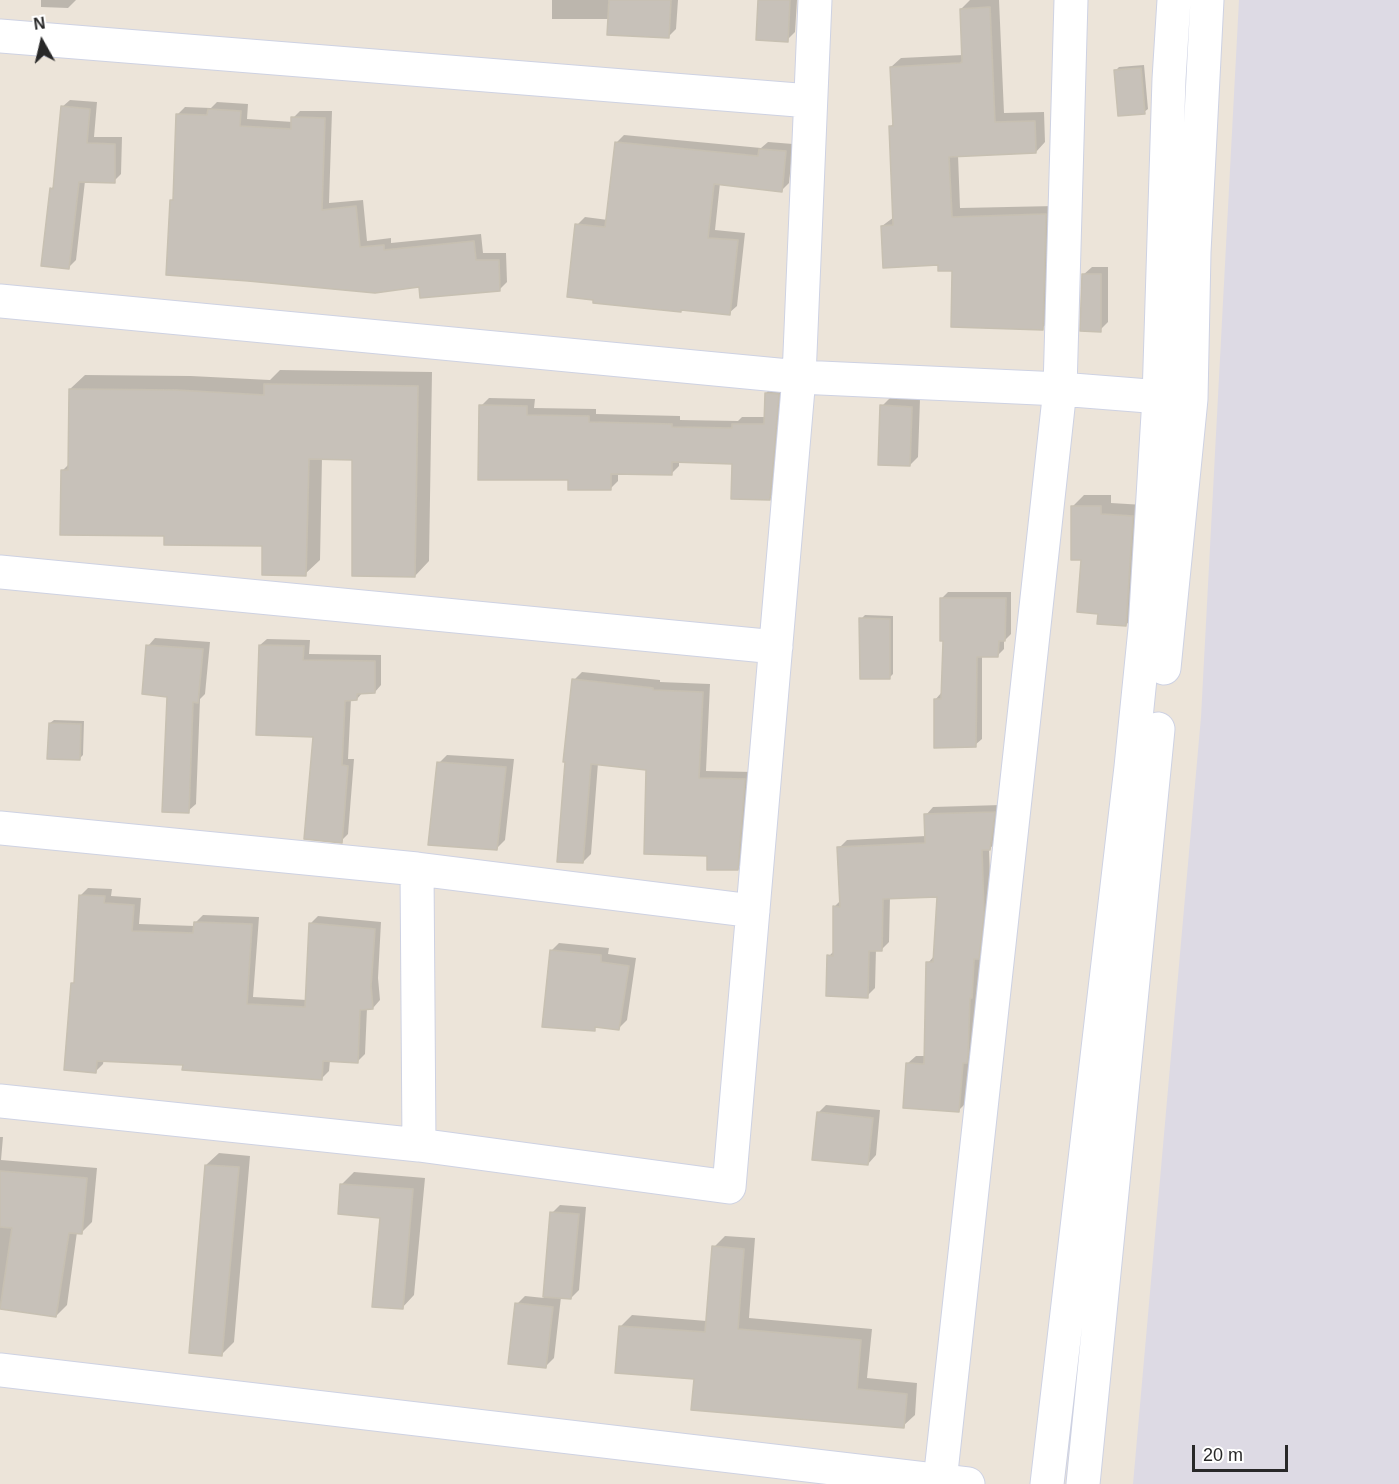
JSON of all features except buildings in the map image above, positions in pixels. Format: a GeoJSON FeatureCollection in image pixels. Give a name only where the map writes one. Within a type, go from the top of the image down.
{"type":"FeatureCollection","features":[{"type":"Feature","properties":{"kind":"street"},"geometry":{"type":"LineString","coordinates":[[0,1101],[419,1145],[729,1187],[799,377],[815,0]]}},
{"type":"Feature","properties":{"kind":"street"},"geometry":{"type":"LineString","coordinates":[[0,1370],[954,1482],[1060,389],[1071,0]]}},
{"type":"Feature","properties":{"kind":"street"},"geometry":{"type":"LineString","coordinates":[[1083,1484],[1175,399],[1168,91],[1174,0]]}},
{"type":"Feature","properties":{"kind":"street"},"geometry":{"type":"LineString","coordinates":[[1047,1484],[1145,628],[1194,252],[1207,0]]}},
{"type":"Feature","properties":{"kind":"street"},"geometry":{"type":"LineString","coordinates":[[0,36],[810,101]]}},
{"type":"Feature","properties":{"kind":"street"},"geometry":{"type":"LineString","coordinates":[[0,301],[799,377],[1060,389],[1175,399]]}},
{"type":"Feature","properties":{"kind":"street"},"geometry":{"type":"LineString","coordinates":[[0,572],[776,647]]}},
{"type":"Feature","properties":{"kind":"street"},"geometry":{"type":"LineString","coordinates":[[0,828],[417,868],[753,911]]}},
{"type":"Feature","properties":{"kind":"street"},"geometry":{"type":"LineString","coordinates":[[417,868],[419,1145]]}},
{"type":"Feature","properties":{"kind":"shaded area"},"geometry":{"type":"Polygon","coordinates":[[[1239,0],[1399,0],[1399,1484],[1133,1484],[1201,717],[1239,0]]]}}]}
